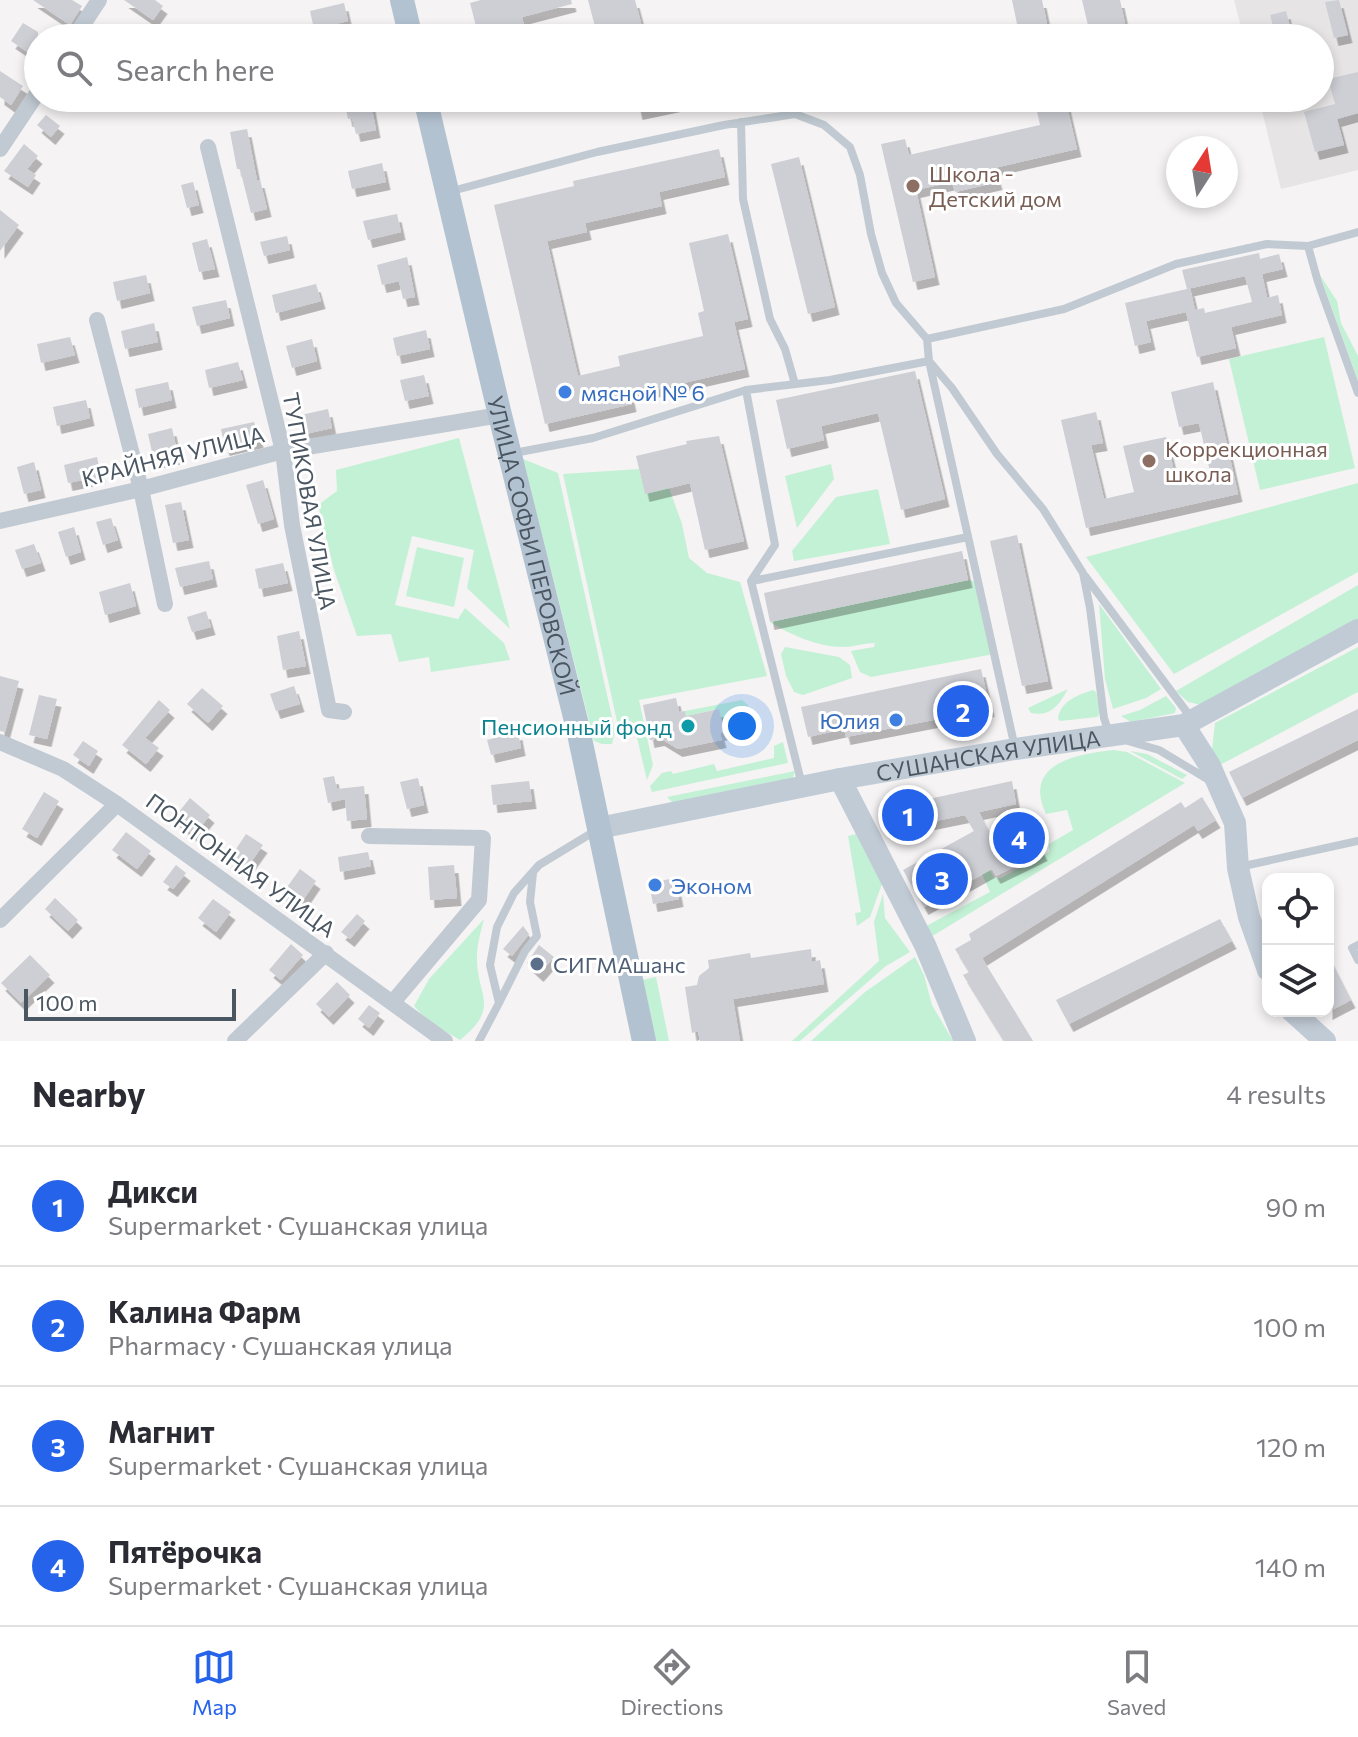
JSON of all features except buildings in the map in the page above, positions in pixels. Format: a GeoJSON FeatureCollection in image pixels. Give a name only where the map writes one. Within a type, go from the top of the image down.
{"type":"FeatureCollection","features":[{"type":"Feature","properties":{"kind":"main road"},"geometry":{"type":"LineString","coordinates":[[402,0],[408,24]]}},
{"type":"Feature","properties":{"kind":"main road","name":"УЛИЦА СОФЬИ ПЕРОВСКОЙ"},"geometry":{"type":"LineString","coordinates":[[428,112],[578,729],[644,1041]]}},
{"type":"Feature","properties":{"kind":"main road","name":"СУШАНСКАЯ УЛИЦА"},"geometry":{"type":"LineString","coordinates":[[599,828],[840,779],[1188,722],[1358,630]]}},
{"type":"Feature","properties":{"kind":"main road"},"geometry":{"type":"LineString","coordinates":[[1188,722],[1235,823],[1238,868],[1249,917],[1262,953]]}},
{"type":"Feature","properties":{"kind":"main road"},"geometry":{"type":"LineString","coordinates":[[840,779],[925,945],[965,1041]]}},
{"type":"Feature","properties":{"kind":"main road"},"geometry":{"type":"LineString","coordinates":[[1299,1017],[1325,1041]]}},
{"type":"Feature","properties":{"kind":"street"},"geometry":{"type":"LineString","coordinates":[[83,24],[99,0]]}},
{"type":"Feature","properties":{"kind":"street"},"geometry":{"type":"LineString","coordinates":[[0,149],[6,127],[24,107]]}},
{"type":"Feature","properties":{"kind":"street","name":"ТУПИКОВАЯ УЛИЦА"},"geometry":{"type":"LineString","coordinates":[[208,147],[283,451],[292,525],[329,710],[344,712]]}},
{"type":"Feature","properties":{"kind":"street"},"geometry":{"type":"LineString","coordinates":[[97,320],[141,489],[165,604]]}},
{"type":"Feature","properties":{"kind":"street","name":"КРАЙНЯЯ УЛИЦА"},"geometry":{"type":"LineString","coordinates":[[0,521],[141,489],[283,451],[500,415]]}},
{"type":"Feature","properties":{"kind":"street","name":"ПОНТОННАЯ УЛИЦА"},"geometry":{"type":"LineString","coordinates":[[0,742],[63,769],[117,804],[445,1041]]}},
{"type":"Feature","properties":{"kind":"street"},"geometry":{"type":"LineString","coordinates":[[0,920],[117,804]]}},
{"type":"Feature","properties":{"kind":"street"},"geometry":{"type":"LineString","coordinates":[[369,836],[483,838],[479,900],[393,1002]]}},
{"type":"Feature","properties":{"kind":"street"},"geometry":{"type":"LineString","coordinates":[[235,1041],[326,953]]}},
{"type":"Feature","properties":{"kind":"lane"},"geometry":{"type":"LineString","coordinates":[[447,192],[597,152],[795,114],[824,125],[850,147],[860,175],[882,273],[896,303],[927,339],[929,361],[1015,749]]}},
{"type":"Feature","properties":{"kind":"lane"},"geometry":{"type":"LineString","coordinates":[[741,122],[743,199],[770,319],[785,349],[795,384]]}},
{"type":"Feature","properties":{"kind":"lane"},"geometry":{"type":"LineString","coordinates":[[927,339],[1064,309],[1176,264],[1267,244],[1308,246],[1358,232]]}},
{"type":"Feature","properties":{"kind":"lane"},"geometry":{"type":"LineString","coordinates":[[1308,246],[1358,393]]}},
{"type":"Feature","properties":{"kind":"lane"},"geometry":{"type":"LineString","coordinates":[[510,454],[593,438],[746,390],[929,361]]}},
{"type":"Feature","properties":{"kind":"lane"},"geometry":{"type":"LineString","coordinates":[[929,361],[952,388],[997,454],[1043,509],[1083,573],[1188,722]]}},
{"type":"Feature","properties":{"kind":"lane"},"geometry":{"type":"LineString","coordinates":[[746,390],[775,545],[751,581],[802,786]]}},
{"type":"Feature","properties":{"kind":"lane"},"geometry":{"type":"LineString","coordinates":[[751,581],[968,537]]}},
{"type":"Feature","properties":{"kind":"lane"},"geometry":{"type":"LineString","coordinates":[[1083,573],[1104,718],[1110,736],[1159,750],[1219,786]]}},
{"type":"Feature","properties":{"kind":"lane"},"geometry":{"type":"LineString","coordinates":[[499,1003],[490,965],[497,927],[514,893],[539,865],[599,828]]}},
{"type":"Feature","properties":{"kind":"lane"},"geometry":{"type":"LineString","coordinates":[[1238,868],[1358,841]]}},
{"type":"Feature","properties":{"kind":"lane"},"geometry":{"type":"LineString","coordinates":[[479,1041],[525,951],[537,936],[530,902],[533,872]]}},
{"type":"Feature","properties":{"kind":"lane"},"geometry":{"type":"LineString","coordinates":[[1358,945],[1352,948],[1358,960]]}},
{"type":"Feature","properties":{"kind":"shaded area"},"geometry":{"type":"Polygon","coordinates":[[[1234,0],[1358,0],[1358,170],[1281,189],[1262,112],[1334,112],[1334,24],[1240,24],[1234,0]]]}},
{"type":"Feature","properties":{"kind":"green space"},"geometry":{"type":"Polygon","coordinates":[[[1320,275],[1337,301],[1341,323],[1358,356],[1358,381],[1320,275]]]}},
{"type":"Feature","properties":{"kind":"green space"},"geometry":{"type":"Polygon","coordinates":[[[1324,337],[1355,468],[1260,490],[1229,359],[1324,337]]]}},
{"type":"Feature","properties":{"kind":"green space"},"geometry":{"type":"Polygon","coordinates":[[[459,438],[510,629],[467,588],[474,550],[412,536],[395,605],[458,619],[465,608],[504,643],[510,660],[431,672],[429,657],[399,662],[391,634],[357,636],[334,570],[318,505],[337,491],[336,470],[459,438]]]}},
{"type":"Feature","properties":{"kind":"green space"},"geometry":{"type":"Polygon","coordinates":[[[523,459],[558,473],[615,731],[612,744],[594,741],[523,459]]]}},
{"type":"Feature","properties":{"kind":"green space"},"geometry":{"type":"Polygon","coordinates":[[[831,464],[834,479],[797,528],[785,476],[831,464]]]}},
{"type":"Feature","properties":{"kind":"green space"},"geometry":{"type":"Polygon","coordinates":[[[639,469],[645,493],[669,488],[682,524],[689,558],[707,573],[740,582],[767,676],[639,700],[653,765],[647,780],[634,725],[618,726],[563,474],[639,469]]]}},
{"type":"Feature","properties":{"kind":"green space"},"geometry":{"type":"Polygon","coordinates":[[[1358,483],[1358,572],[1174,674],[1086,557],[1358,483]]]}},
{"type":"Feature","properties":{"kind":"green space"},"geometry":{"type":"Polygon","coordinates":[[[878,489],[890,544],[794,561],[792,551],[836,497],[878,489]]]}},
{"type":"Feature","properties":{"kind":"green space"},"geometry":{"type":"Polygon","coordinates":[[[417,547],[464,558],[454,607],[406,596],[417,547]]]}},
{"type":"Feature","properties":{"kind":"green space"},"geometry":{"type":"Polygon","coordinates":[[[968,580],[978,582],[994,654],[871,677],[860,672],[851,651],[874,647],[875,643],[843,647],[814,643],[770,622],[968,580]]]}},
{"type":"Feature","properties":{"kind":"green space"},"geometry":{"type":"Polygon","coordinates":[[[1358,585],[1358,622],[1206,706],[1188,702],[1176,691],[1358,585]]]}},
{"type":"Feature","properties":{"kind":"green space"},"geometry":{"type":"Polygon","coordinates":[[[1099,604],[1161,689],[1146,698],[1113,709],[1105,679],[1099,604]]]}},
{"type":"Feature","properties":{"kind":"green space"},"geometry":{"type":"Polygon","coordinates":[[[785,647],[839,657],[850,665],[852,678],[803,695],[794,692],[781,654],[785,647]]]}},
{"type":"Feature","properties":{"kind":"green space"},"geometry":{"type":"Polygon","coordinates":[[[1358,647],[1358,692],[1218,766],[1212,750],[1215,723],[1358,647]]]}},
{"type":"Feature","properties":{"kind":"green space"},"geometry":{"type":"Polygon","coordinates":[[[1068,689],[1058,705],[1049,711],[1031,713],[1028,708],[1068,689]]]}},
{"type":"Feature","properties":{"kind":"green space"},"geometry":{"type":"Polygon","coordinates":[[[1093,690],[1101,712],[1097,717],[1058,719],[1066,703],[1093,690]]]}},
{"type":"Feature","properties":{"kind":"green space"},"geometry":{"type":"Polygon","coordinates":[[[1166,696],[1176,708],[1175,713],[1131,722],[1121,716],[1140,710],[1166,696]]]}},
{"type":"Feature","properties":{"kind":"green space"},"geometry":{"type":"Polygon","coordinates":[[[742,700],[748,705],[754,726],[731,731],[728,721],[722,722],[718,709],[686,716],[685,711],[742,700]]]}},
{"type":"Feature","properties":{"kind":"green space"},"geometry":{"type":"Polygon","coordinates":[[[783,742],[788,763],[652,792],[650,786],[662,773],[671,771],[673,774],[714,764],[717,771],[774,758],[774,746],[783,742]]]}},
{"type":"Feature","properties":{"kind":"green space"},"geometry":{"type":"Polygon","coordinates":[[[1114,750],[1127,752],[1185,783],[929,938],[925,930],[928,925],[990,892],[978,865],[985,860],[994,878],[1001,878],[1049,852],[1049,844],[1073,830],[1067,810],[1046,814],[1041,783],[1047,772],[1070,759],[1114,750]]]}},
{"type":"Feature","properties":{"kind":"green space"},"geometry":{"type":"Polygon","coordinates":[[[1130,751],[1147,754],[1187,775],[1182,779],[1130,751]]]}},
{"type":"Feature","properties":{"kind":"green space"},"geometry":{"type":"Polygon","coordinates":[[[795,771],[792,780],[673,803],[667,797],[795,771]]]}},
{"type":"Feature","properties":{"kind":"green space"},"geometry":{"type":"Polygon","coordinates":[[[856,834],[882,884],[870,917],[857,926],[855,913],[861,912],[848,836],[856,834]]]}},
{"type":"Feature","properties":{"kind":"green space"},"geometry":{"type":"Polygon","coordinates":[[[883,894],[885,918],[910,952],[886,966],[800,1041],[792,1041],[879,961],[874,922],[883,894]]]}},
{"type":"Feature","properties":{"kind":"green space"},"geometry":{"type":"Polygon","coordinates":[[[484,919],[477,956],[484,1009],[473,1028],[460,1040],[428,1021],[414,1006],[429,979],[484,919]]]}},
{"type":"Feature","properties":{"kind":"green space"},"geometry":{"type":"Polygon","coordinates":[[[915,957],[924,975],[932,1005],[953,1041],[811,1041],[865,992],[915,957]]]}},
{"type":"Feature","properties":{"kind":"green space"},"geometry":{"type":"Polygon","coordinates":[[[656,977],[669,1041],[656,1041],[642,980],[656,977]]]}},
{"type":"Feature","properties":{"kind":"place","name":"Школа - Детский дом"},"geometry":{"type":"Point","coordinates":[913,186]}},
{"type":"Feature","properties":{"kind":"place","name":"мясной № 6"},"geometry":{"type":"Point","coordinates":[565,392]}},
{"type":"Feature","properties":{"kind":"place","name":"Коррекционная школа"},"geometry":{"type":"Point","coordinates":[1149,461]}},
{"type":"Feature","properties":{"kind":"place","name":"Калина Фарм"},"geometry":{"type":"Point","coordinates":[963,711]}},
{"type":"Feature","properties":{"kind":"place","name":"Юлия"},"geometry":{"type":"Point","coordinates":[896,720]}},
{"type":"Feature","properties":{"kind":"place","name":"Пенсионный фонд"},"geometry":{"type":"Point","coordinates":[688,726]}},
{"type":"Feature","properties":{"kind":"place","name":"Дикси"},"geometry":{"type":"Point","coordinates":[908,815]}},
{"type":"Feature","properties":{"kind":"place","name":"Пятёрочка"},"geometry":{"type":"Point","coordinates":[1019,838]}},
{"type":"Feature","properties":{"kind":"place","name":"Магнит"},"geometry":{"type":"Point","coordinates":[942,879]}},
{"type":"Feature","properties":{"kind":"place","name":"Эконом"},"geometry":{"type":"Point","coordinates":[655,885]}},
{"type":"Feature","properties":{"kind":"place","name":"СИГМАшанс"},"geometry":{"type":"Point","coordinates":[537,964]}}]}
